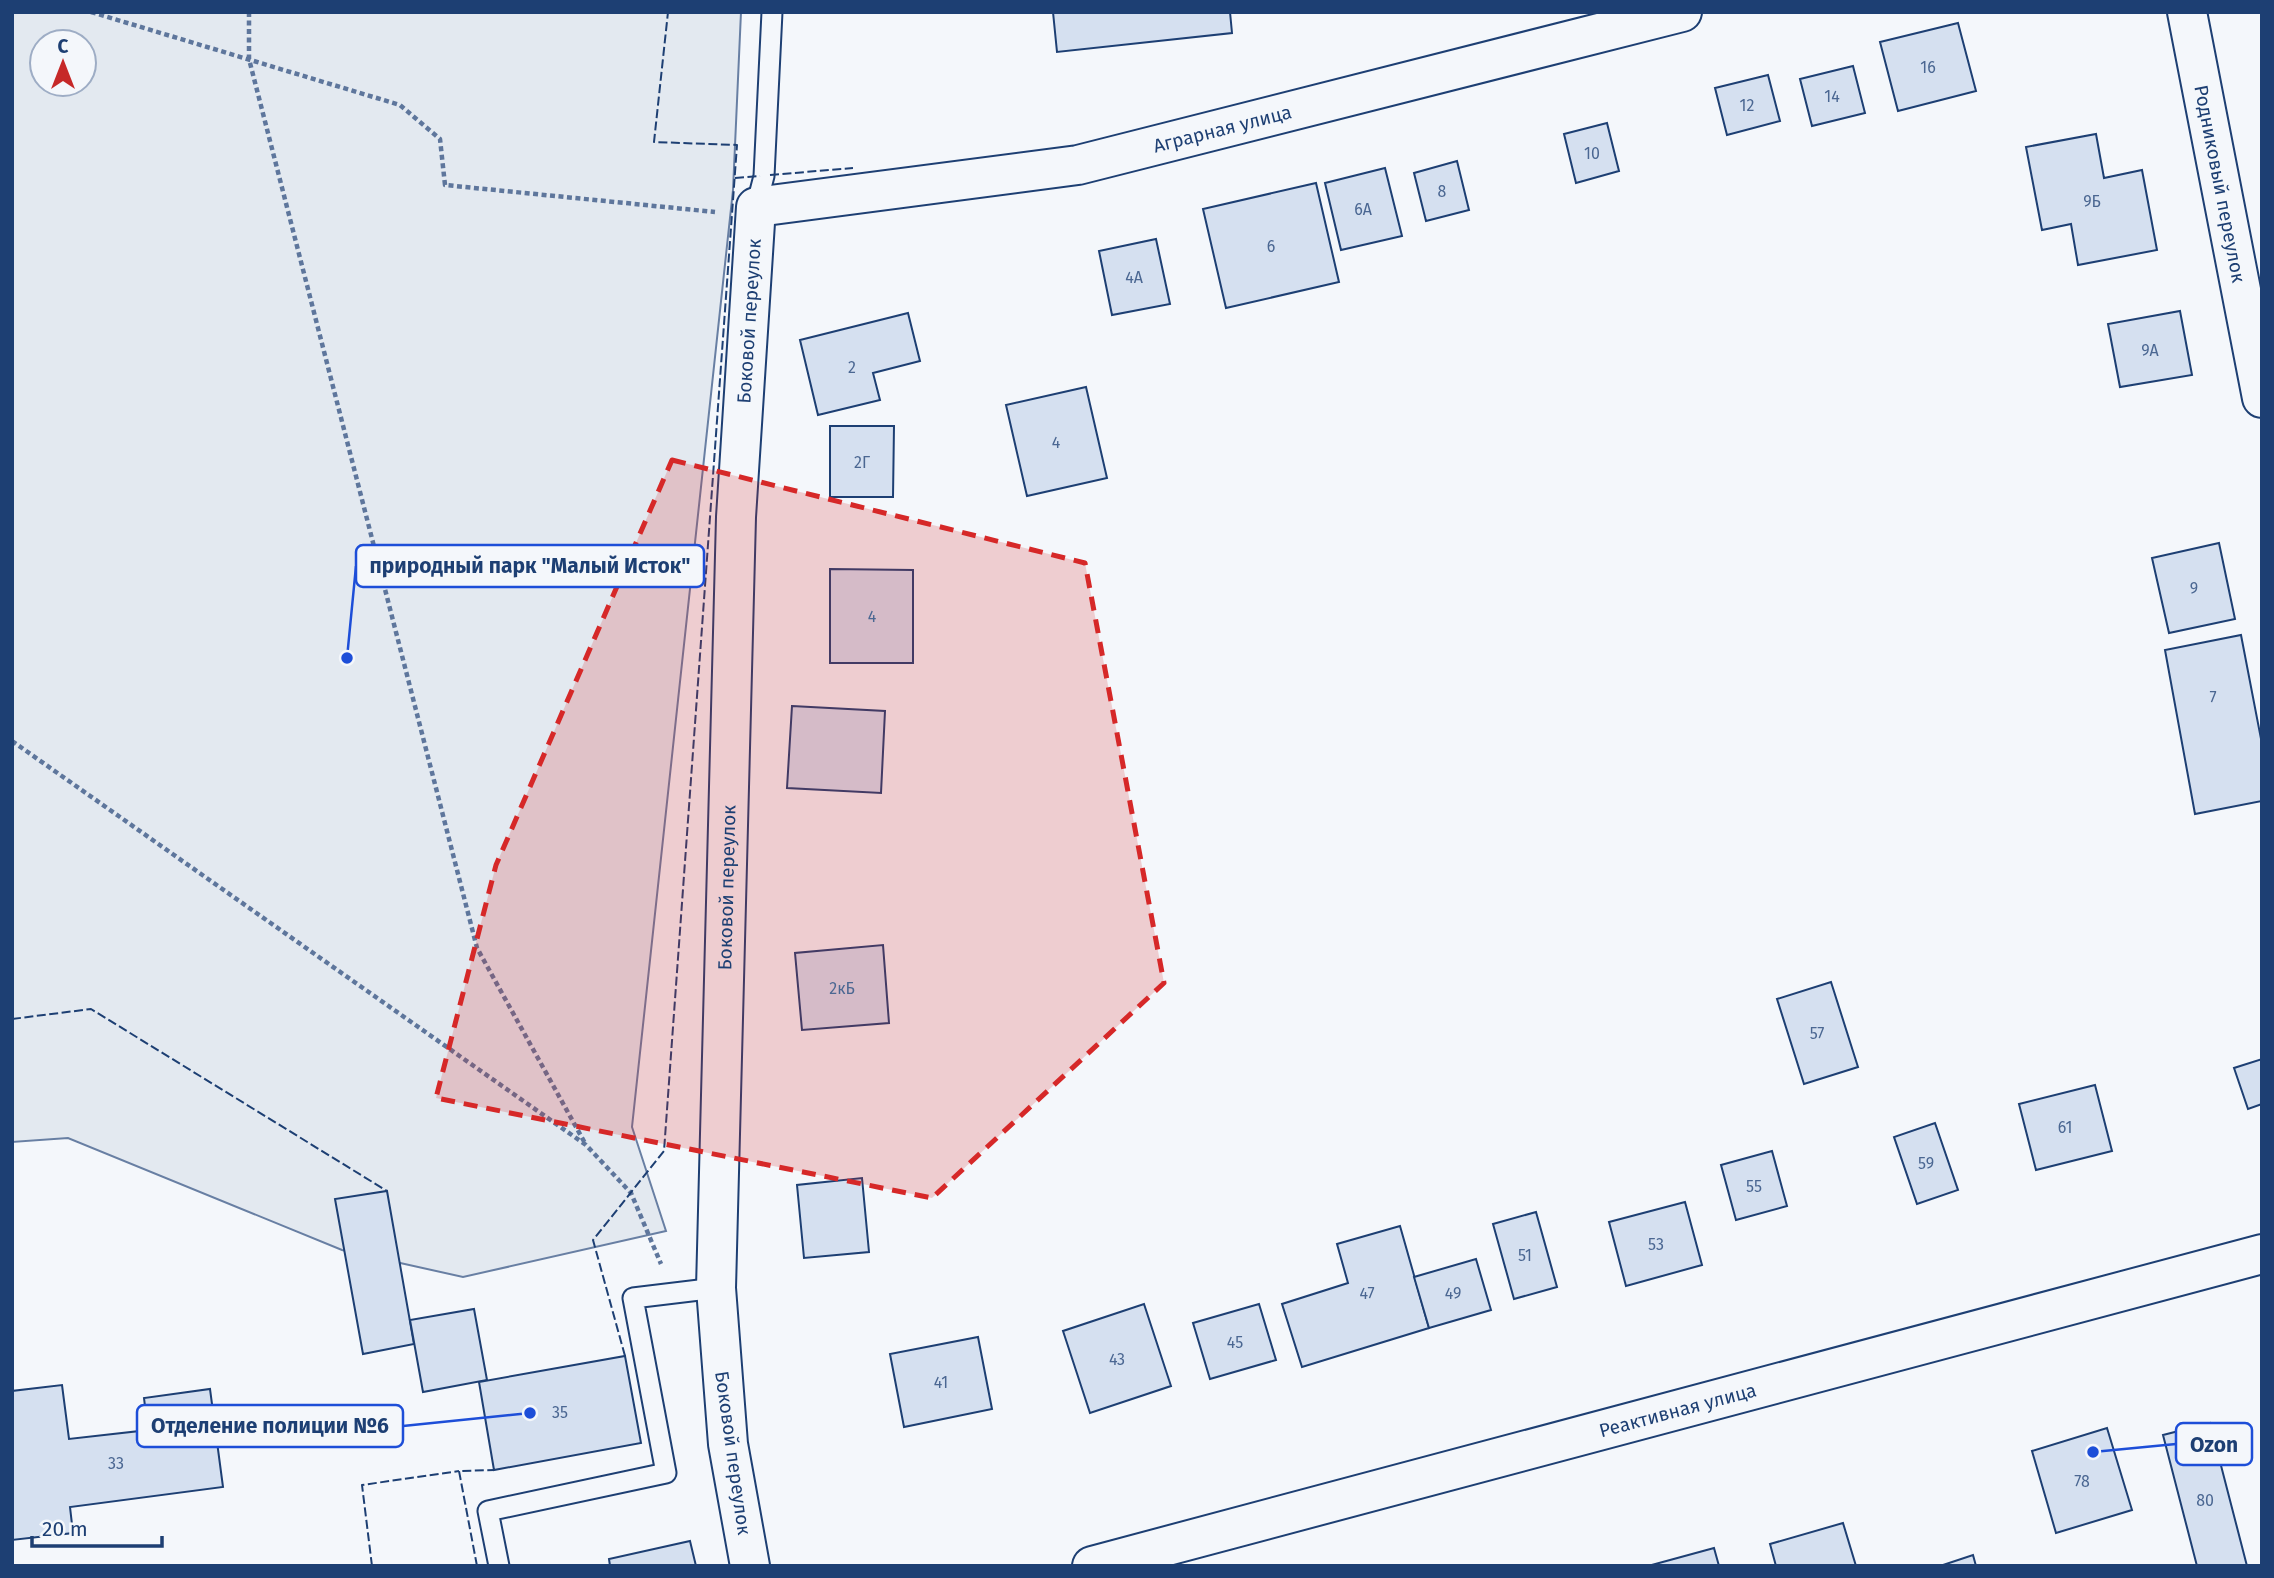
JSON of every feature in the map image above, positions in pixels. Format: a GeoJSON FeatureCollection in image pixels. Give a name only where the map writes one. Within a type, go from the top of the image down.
{"type":"FeatureCollection","features":[{"type":"Feature","properties":{"kind":"street","name":"Аграрная улица"},"geometry":{"type":"LineString","coordinates":[[756,207],[1078,165],[1682,12]]}},
{"type":"Feature","properties":{"kind":"street","name":"Родниковый переулок"},"geometry":{"type":"LineString","coordinates":[[2187,12],[2262,398]]}},
{"type":"Feature","properties":{"kind":"street","name":"Боковой переулок"},"geometry":{"type":"LineString","coordinates":[[750,1566],[728,1444],[716,1288],[736,517],[756,207]]}},
{"type":"Feature","properties":{"kind":"street","name":"Реактивная улица"},"geometry":{"type":"LineString","coordinates":[[1092,1566],[2262,1254]]}},
{"type":"Feature","properties":{"kind":"lane"},"geometry":{"type":"LineString","coordinates":[[756,207],[764,176],[772,12]]}},
{"type":"Feature","properties":{"kind":"lane"},"geometry":{"type":"LineString","coordinates":[[499,1566],[488,1511],[666,1473],[633,1298],[716,1288]]}},
{"type":"Feature","properties":{"kind":"path"},"geometry":{"type":"LineString","coordinates":[[91,12],[400,104],[440,139],[446,185],[734,214],[756,207]]}},
{"type":"Feature","properties":{"kind":"path"},"geometry":{"type":"LineString","coordinates":[[248,12],[249,59],[477,948],[586,1145]]}},
{"type":"Feature","properties":{"kind":"path"},"geometry":{"type":"LineString","coordinates":[[12,741],[586,1145],[631,1193],[674,1293]]}},
{"type":"Feature","properties":{"kind":"highlighted area"},"geometry":{"type":"Polygon","coordinates":[[[672,460],[1085,563],[1164,983],[932,1198],[436,1098],[496,865],[672,460]]]}},
{"type":"Feature","properties":{"kind":"shaded area"},"geometry":{"type":"Polygon","coordinates":[[[12,12],[741,12],[733,190],[632,1127],[666,1231],[463,1277],[342,1250],[68,1138],[12,1142],[12,12]]]}},
{"type":"Feature","properties":{"kind":"building"},"geometry":{"type":"Polygon","coordinates":[[[1053,12],[1230,12],[1232,33],[1057,52],[1053,12]]]}},
{"type":"Feature","properties":{"kind":"building"},"geometry":{"type":"Polygon","coordinates":[[[1958,23],[1976,91],[1898,111],[1880,42],[1958,23]]]}},
{"type":"Feature","properties":{"kind":"building"},"geometry":{"type":"Polygon","coordinates":[[[1853,66],[1865,113],[1812,126],[1800,79],[1853,66]]]}},
{"type":"Feature","properties":{"kind":"building"},"geometry":{"type":"Polygon","coordinates":[[[1768,75],[1780,121],[1727,135],[1715,88],[1768,75]]]}},
{"type":"Feature","properties":{"kind":"building"},"geometry":{"type":"Polygon","coordinates":[[[1607,123],[1619,171],[1576,183],[1564,134],[1607,123]]]}},
{"type":"Feature","properties":{"kind":"building"},"geometry":{"type":"Polygon","coordinates":[[[2096,134],[2104,178],[2142,170],[2157,250],[2078,265],[2071,224],[2042,230],[2026,147],[2096,134]]]}},
{"type":"Feature","properties":{"kind":"building"},"geometry":{"type":"Polygon","coordinates":[[[1457,161],[1469,210],[1426,221],[1414,173],[1457,161]]]}},
{"type":"Feature","properties":{"kind":"building"},"geometry":{"type":"Polygon","coordinates":[[[1385,168],[1402,236],[1341,250],[1325,183],[1385,168]]]}},
{"type":"Feature","properties":{"kind":"building"},"geometry":{"type":"Polygon","coordinates":[[[1316,183],[1339,282],[1226,308],[1203,209],[1316,183]]]}},
{"type":"Feature","properties":{"kind":"building"},"geometry":{"type":"Polygon","coordinates":[[[1156,239],[1170,304],[1112,315],[1099,251],[1156,239]]]}},
{"type":"Feature","properties":{"kind":"building"},"geometry":{"type":"Polygon","coordinates":[[[2180,311],[2192,375],[2120,387],[2108,324],[2180,311]]]}},
{"type":"Feature","properties":{"kind":"building"},"geometry":{"type":"Polygon","coordinates":[[[908,313],[920,361],[873,373],[880,400],[818,415],[800,340],[908,313]]]}},
{"type":"Feature","properties":{"kind":"building"},"geometry":{"type":"Polygon","coordinates":[[[1086,387],[1107,478],[1027,496],[1006,405],[1086,387]]]}},
{"type":"Feature","properties":{"kind":"building"},"geometry":{"type":"Polygon","coordinates":[[[830,426],[894,426],[893,497],[830,497],[830,426]]]}},
{"type":"Feature","properties":{"kind":"building"},"geometry":{"type":"Polygon","coordinates":[[[2219,543],[2235,619],[2169,633],[2152,558],[2219,543]]]}},
{"type":"Feature","properties":{"kind":"building"},"geometry":{"type":"Polygon","coordinates":[[[830,569],[913,570],[913,663],[830,663],[830,569]]]}},
{"type":"Feature","properties":{"kind":"building"},"geometry":{"type":"Polygon","coordinates":[[[2241,635],[2262,744],[2262,801],[2195,814],[2165,650],[2241,635]]]}},
{"type":"Feature","properties":{"kind":"building"},"geometry":{"type":"Polygon","coordinates":[[[792,706],[885,711],[881,793],[787,788],[792,706]]]}},
{"type":"Feature","properties":{"kind":"building"},"geometry":{"type":"Polygon","coordinates":[[[883,945],[889,1023],[802,1030],[795,953],[883,945]]]}},
{"type":"Feature","properties":{"kind":"building"},"geometry":{"type":"Polygon","coordinates":[[[1831,982],[1858,1067],[1804,1084],[1777,999],[1831,982]]]}},
{"type":"Feature","properties":{"kind":"building"},"geometry":{"type":"Polygon","coordinates":[[[2262,1059],[2262,1104],[2248,1109],[2234,1068],[2262,1059]]]}},
{"type":"Feature","properties":{"kind":"building"},"geometry":{"type":"Polygon","coordinates":[[[2095,1085],[2112,1151],[2036,1170],[2019,1104],[2095,1085]]]}},
{"type":"Feature","properties":{"kind":"building"},"geometry":{"type":"Polygon","coordinates":[[[1935,1123],[1958,1190],[1917,1204],[1894,1137],[1935,1123]]]}},
{"type":"Feature","properties":{"kind":"building"},"geometry":{"type":"Polygon","coordinates":[[[1772,1151],[1787,1206],[1736,1220],[1721,1165],[1772,1151]]]}},
{"type":"Feature","properties":{"kind":"building"},"geometry":{"type":"Polygon","coordinates":[[[862,1178],[869,1252],[804,1258],[797,1185],[862,1178]]]}},
{"type":"Feature","properties":{"kind":"building"},"geometry":{"type":"Polygon","coordinates":[[[387,1191],[414,1344],[363,1354],[335,1199],[387,1191]]]}},
{"type":"Feature","properties":{"kind":"building"},"geometry":{"type":"Polygon","coordinates":[[[1685,1202],[1702,1265],[1626,1286],[1609,1222],[1685,1202]]]}},
{"type":"Feature","properties":{"kind":"building"},"geometry":{"type":"Polygon","coordinates":[[[1536,1212],[1557,1287],[1514,1299],[1493,1224],[1536,1212]]]}},
{"type":"Feature","properties":{"kind":"building"},"geometry":{"type":"Polygon","coordinates":[[[1400,1226],[1429,1328],[1302,1367],[1282,1304],[1348,1283],[1337,1244],[1400,1226]]]}},
{"type":"Feature","properties":{"kind":"building"},"geometry":{"type":"Polygon","coordinates":[[[1476,1259],[1491,1310],[1429,1328],[1414,1277],[1476,1259]]]}},
{"type":"Feature","properties":{"kind":"building"},"geometry":{"type":"Polygon","coordinates":[[[1144,1304],[1171,1386],[1090,1413],[1063,1331],[1144,1304]]]}},
{"type":"Feature","properties":{"kind":"building"},"geometry":{"type":"Polygon","coordinates":[[[1259,1304],[1276,1360],[1210,1379],[1193,1323],[1259,1304]]]}},
{"type":"Feature","properties":{"kind":"building"},"geometry":{"type":"Polygon","coordinates":[[[474,1309],[487,1380],[423,1392],[410,1320],[474,1309]]]}},
{"type":"Feature","properties":{"kind":"building"},"geometry":{"type":"Polygon","coordinates":[[[978,1337],[992,1409],[904,1427],[890,1354],[978,1337]]]}},
{"type":"Feature","properties":{"kind":"building"},"geometry":{"type":"Polygon","coordinates":[[[625,1356],[641,1443],[494,1470],[479,1382],[625,1356]]]}},
{"type":"Feature","properties":{"kind":"building"},"geometry":{"type":"Polygon","coordinates":[[[62,1385],[69,1439],[148,1430],[144,1398],[210,1389],[223,1487],[70,1507],[73,1533],[12,1540],[12,1391],[62,1385]]]}},
{"type":"Feature","properties":{"kind":"building"},"geometry":{"type":"Polygon","coordinates":[[[2210,1423],[2247,1566],[2197,1566],[2163,1435],[2210,1423]]]}},
{"type":"Feature","properties":{"kind":"building"},"geometry":{"type":"Polygon","coordinates":[[[2107,1428],[2132,1510],[2056,1533],[2032,1451],[2107,1428]]]}},
{"type":"Feature","properties":{"kind":"building"},"geometry":{"type":"Polygon","coordinates":[[[1843,1523],[1856,1566],[1776,1566],[1770,1544],[1843,1523]]]}},
{"type":"Feature","properties":{"kind":"building"},"geometry":{"type":"Polygon","coordinates":[[[690,1541],[696,1566],[610,1566],[609,1559],[690,1541]]]}},
{"type":"Feature","properties":{"kind":"building"},"geometry":{"type":"Polygon","coordinates":[[[1714,1548],[1719,1566],[1648,1566],[1714,1548]]]}},
{"type":"Feature","properties":{"kind":"building"},"geometry":{"type":"Polygon","coordinates":[[[1973,1555],[1976,1566],[1940,1566],[1973,1555]]]}},
{"type":"Feature","properties":{"kind":"fence"},"geometry":{"type":"LineString","coordinates":[[625,1356],[593,1240],[664,1151],[737,145],[654,142],[668,12]]}},
{"type":"Feature","properties":{"kind":"fence"},"geometry":{"type":"LineString","coordinates":[[770,175],[853,168]]}},
{"type":"Feature","properties":{"kind":"fence"},"geometry":{"type":"LineString","coordinates":[[735,178],[760,176]]}},
{"type":"Feature","properties":{"kind":"fence"},"geometry":{"type":"LineString","coordinates":[[12,1019],[91,1009],[387,1191]]}},
{"type":"Feature","properties":{"kind":"fence"},"geometry":{"type":"LineString","coordinates":[[477,1566],[459,1471],[494,1470]]}},
{"type":"Feature","properties":{"kind":"fence"},"geometry":{"type":"LineString","coordinates":[[372,1566],[362,1485],[459,1471]]}},
{"type":"Feature","properties":{"kind":"place","name":"природный парк \"Малый Исток\""},"geometry":{"type":"Point","coordinates":[347,658]}},
{"type":"Feature","properties":{"kind":"place","name":"Отделение полиции №6"},"geometry":{"type":"Point","coordinates":[530,1413]}},
{"type":"Feature","properties":{"kind":"place","name":"Ozon"},"geometry":{"type":"Point","coordinates":[2093,1452]}}]}
